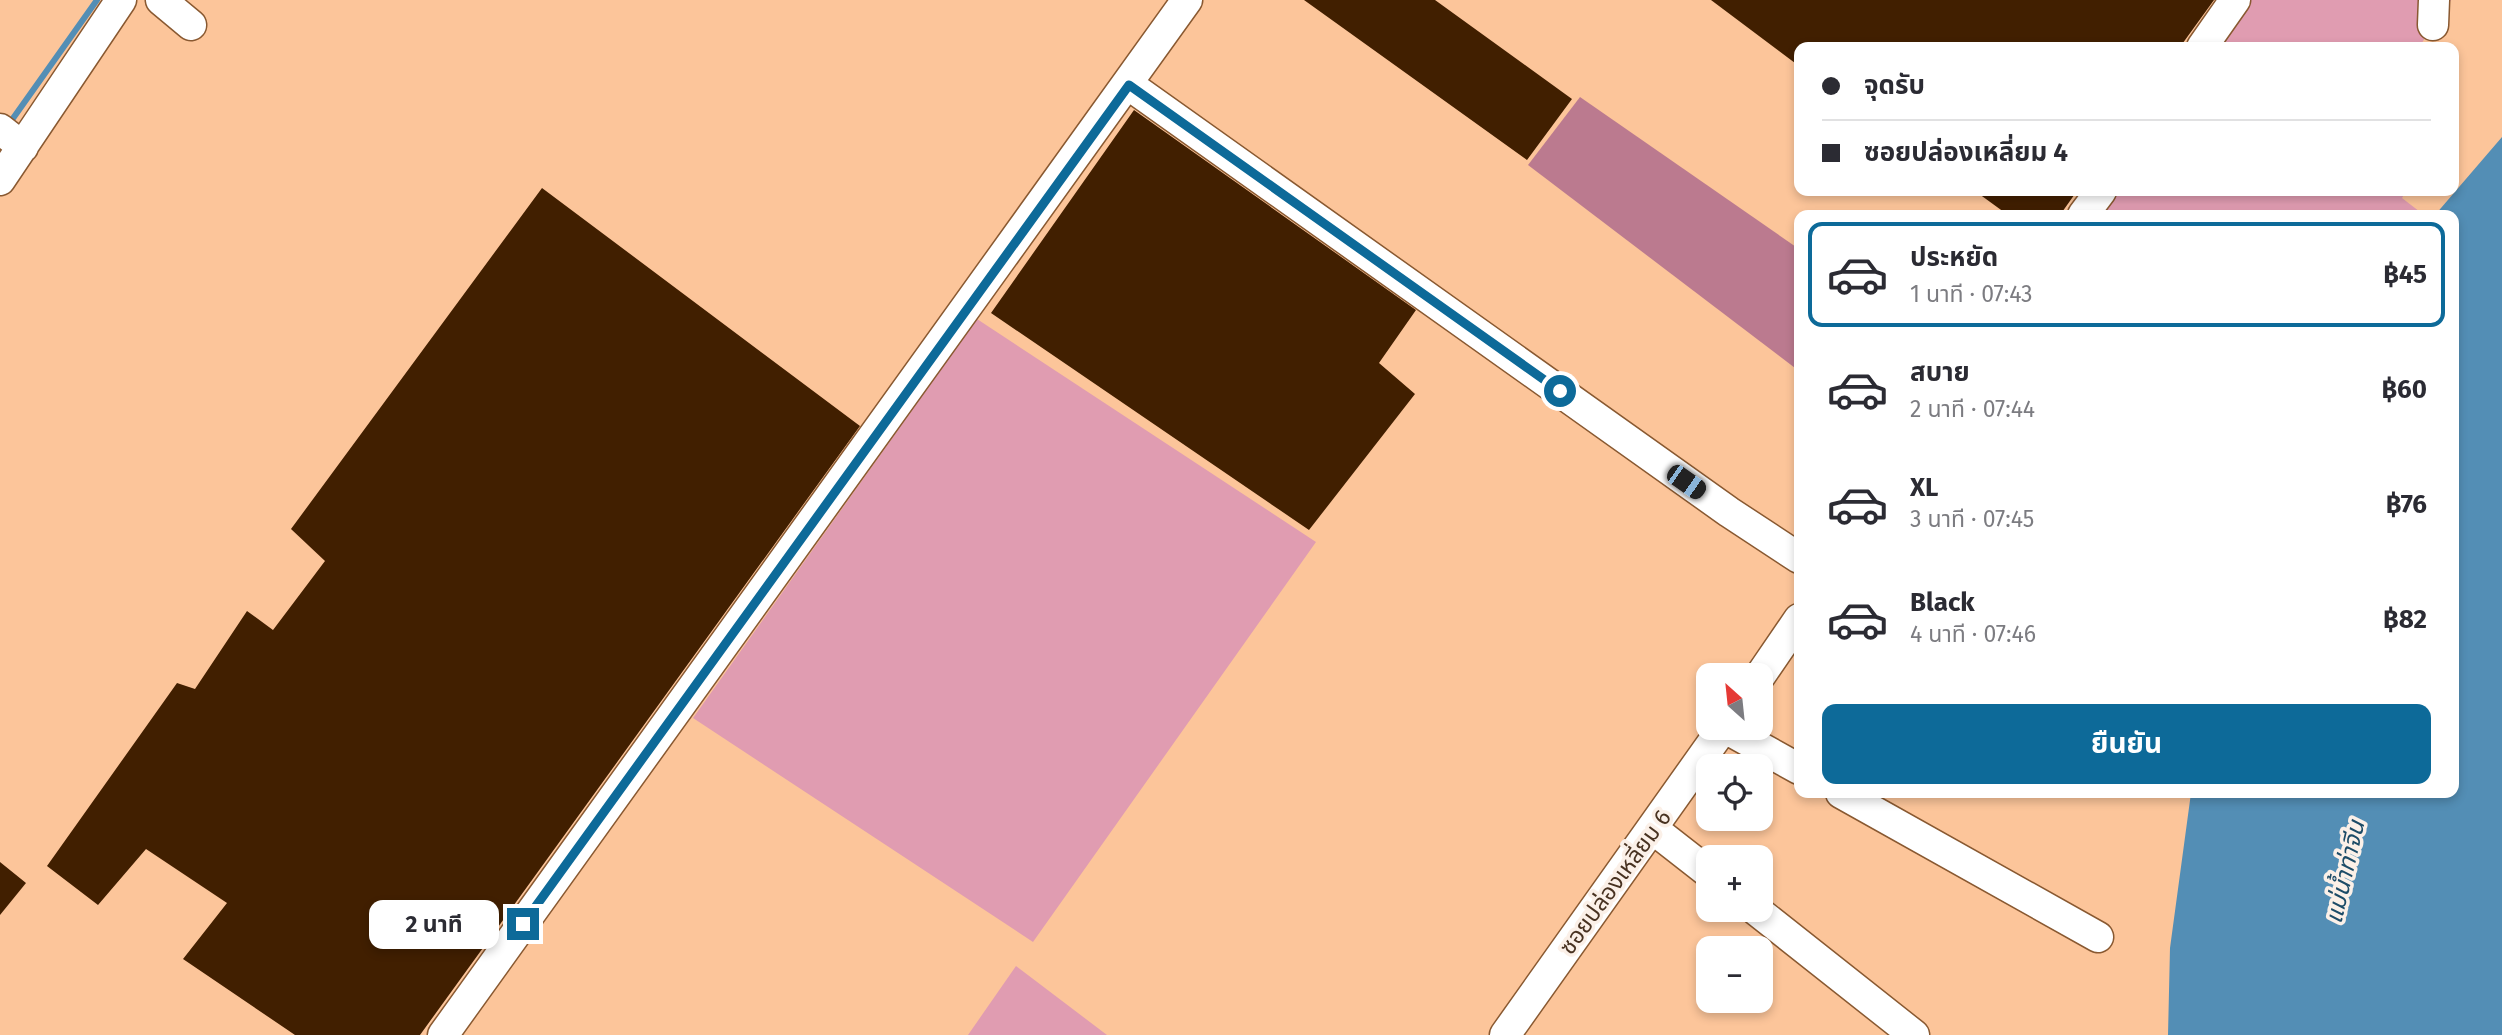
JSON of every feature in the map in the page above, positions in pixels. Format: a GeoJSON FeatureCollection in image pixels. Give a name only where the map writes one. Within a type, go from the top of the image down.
{"type":"FeatureCollection","features":[{"type":"Feature","properties":{"kind":"street"},"geometry":{"type":"LineString","coordinates":[[161,0],[191,25]]}},
{"type":"Feature","properties":{"kind":"street"},"geometry":{"type":"LineString","coordinates":[[443,1035],[1129,85],[1187,0]]}},
{"type":"Feature","properties":{"kind":"street"},"geometry":{"type":"LineString","coordinates":[[2206,42],[2235,0]]}},
{"type":"Feature","properties":{"kind":"street"},"geometry":{"type":"LineString","coordinates":[[0,180],[12,138],[119,1]]}},
{"type":"Feature","properties":{"kind":"street"},"geometry":{"type":"LineString","coordinates":[[1129,85],[1729,512],[1794,555]]}},
{"type":"Feature","properties":{"kind":"street"},"geometry":{"type":"LineString","coordinates":[[1769,663],[1794,626]]}},
{"type":"Feature","properties":{"kind":"street","name":"ซอยปล่องเหลี่ยม 6"},"geometry":{"type":"LineString","coordinates":[[1505,1035],[1716,740]]}},
{"type":"Feature","properties":{"kind":"street"},"geometry":{"type":"LineString","coordinates":[[1746,740],[1794,766]]}},
{"type":"Feature","properties":{"kind":"street"},"geometry":{"type":"LineString","coordinates":[[1850,798],[2098,937]]}},
{"type":"Feature","properties":{"kind":"street"},"geometry":{"type":"LineString","coordinates":[[1653,829],[1696,863]]}},
{"type":"Feature","properties":{"kind":"street"},"geometry":{"type":"LineString","coordinates":[[1771,922],[1910,1034]]}},
{"type":"Feature","properties":{"kind":"shaded area"},"geometry":{"type":"Polygon","coordinates":[[[2247,0],[2451,0],[2422,42],[2218,42],[2247,0]]]}},
{"type":"Feature","properties":{"kind":"shaded area"},"geometry":{"type":"Polygon","coordinates":[[[1580,97],[1794,246],[1794,367],[1528,165],[1580,97]]]}},
{"type":"Feature","properties":{"kind":"shaded area"},"geometry":{"type":"Polygon","coordinates":[[[2112,196],[2403,196],[2402,198],[2418,210],[2103,210],[2112,196]]]}},
{"type":"Feature","properties":{"kind":"shaded area"},"geometry":{"type":"Polygon","coordinates":[[[977,319],[1316,542],[1033,942],[693,718],[977,319]]]}},
{"type":"Feature","properties":{"kind":"shaded area"},"geometry":{"type":"Polygon","coordinates":[[[1016,966],[1107,1035],[968,1035],[1016,966]]]}},
{"type":"Feature","properties":{"kind":"water","name":"แม่น้ำท่าจีน"},"geometry":{"type":"Polygon","coordinates":[[[2502,137],[2502,1035],[2168,1035],[2170,948],[2190,798],[2459,798],[2459,210],[2439,210],[2451,196],[2459,196],[2459,187],[2502,137]]]}},
{"type":"Feature","properties":{"kind":"building"},"geometry":{"type":"Polygon","coordinates":[[[1304,0],[1435,0],[1572,99],[1527,160],[1304,0]]]}},
{"type":"Feature","properties":{"kind":"building"},"geometry":{"type":"Polygon","coordinates":[[[1711,0],[2214,0],[2184,42],[1794,42],[1794,62],[1711,0]]]}},
{"type":"Feature","properties":{"kind":"building"},"geometry":{"type":"Polygon","coordinates":[[[1134,110],[1416,310],[1379,363],[1415,394],[1309,530],[991,313],[1134,110]]]}},
{"type":"Feature","properties":{"kind":"building"},"geometry":{"type":"Polygon","coordinates":[[[542,188],[860,426],[420,1035],[295,1035],[183,959],[227,903],[146,849],[98,905],[47,866],[177,683],[195,689],[247,611],[273,630],[325,561],[291,529],[542,188]]]}},
{"type":"Feature","properties":{"kind":"building"},"geometry":{"type":"Polygon","coordinates":[[[1982,196],[2073,196],[2064,210],[2001,210],[1982,196]]]}},
{"type":"Feature","properties":{"kind":"building"},"geometry":{"type":"Polygon","coordinates":[[[0,862],[26,883],[0,915],[0,862]]]}},
{"type":"Feature","properties":{"kind":"waterway"},"geometry":{"type":"LineString","coordinates":[[9,124],[97,0]]}},
{"type":"Feature","properties":{"kind":"route"},"geometry":{"type":"LineString","coordinates":[[523,924],[810,523],[1129,85],[1560,391]]}}]}
